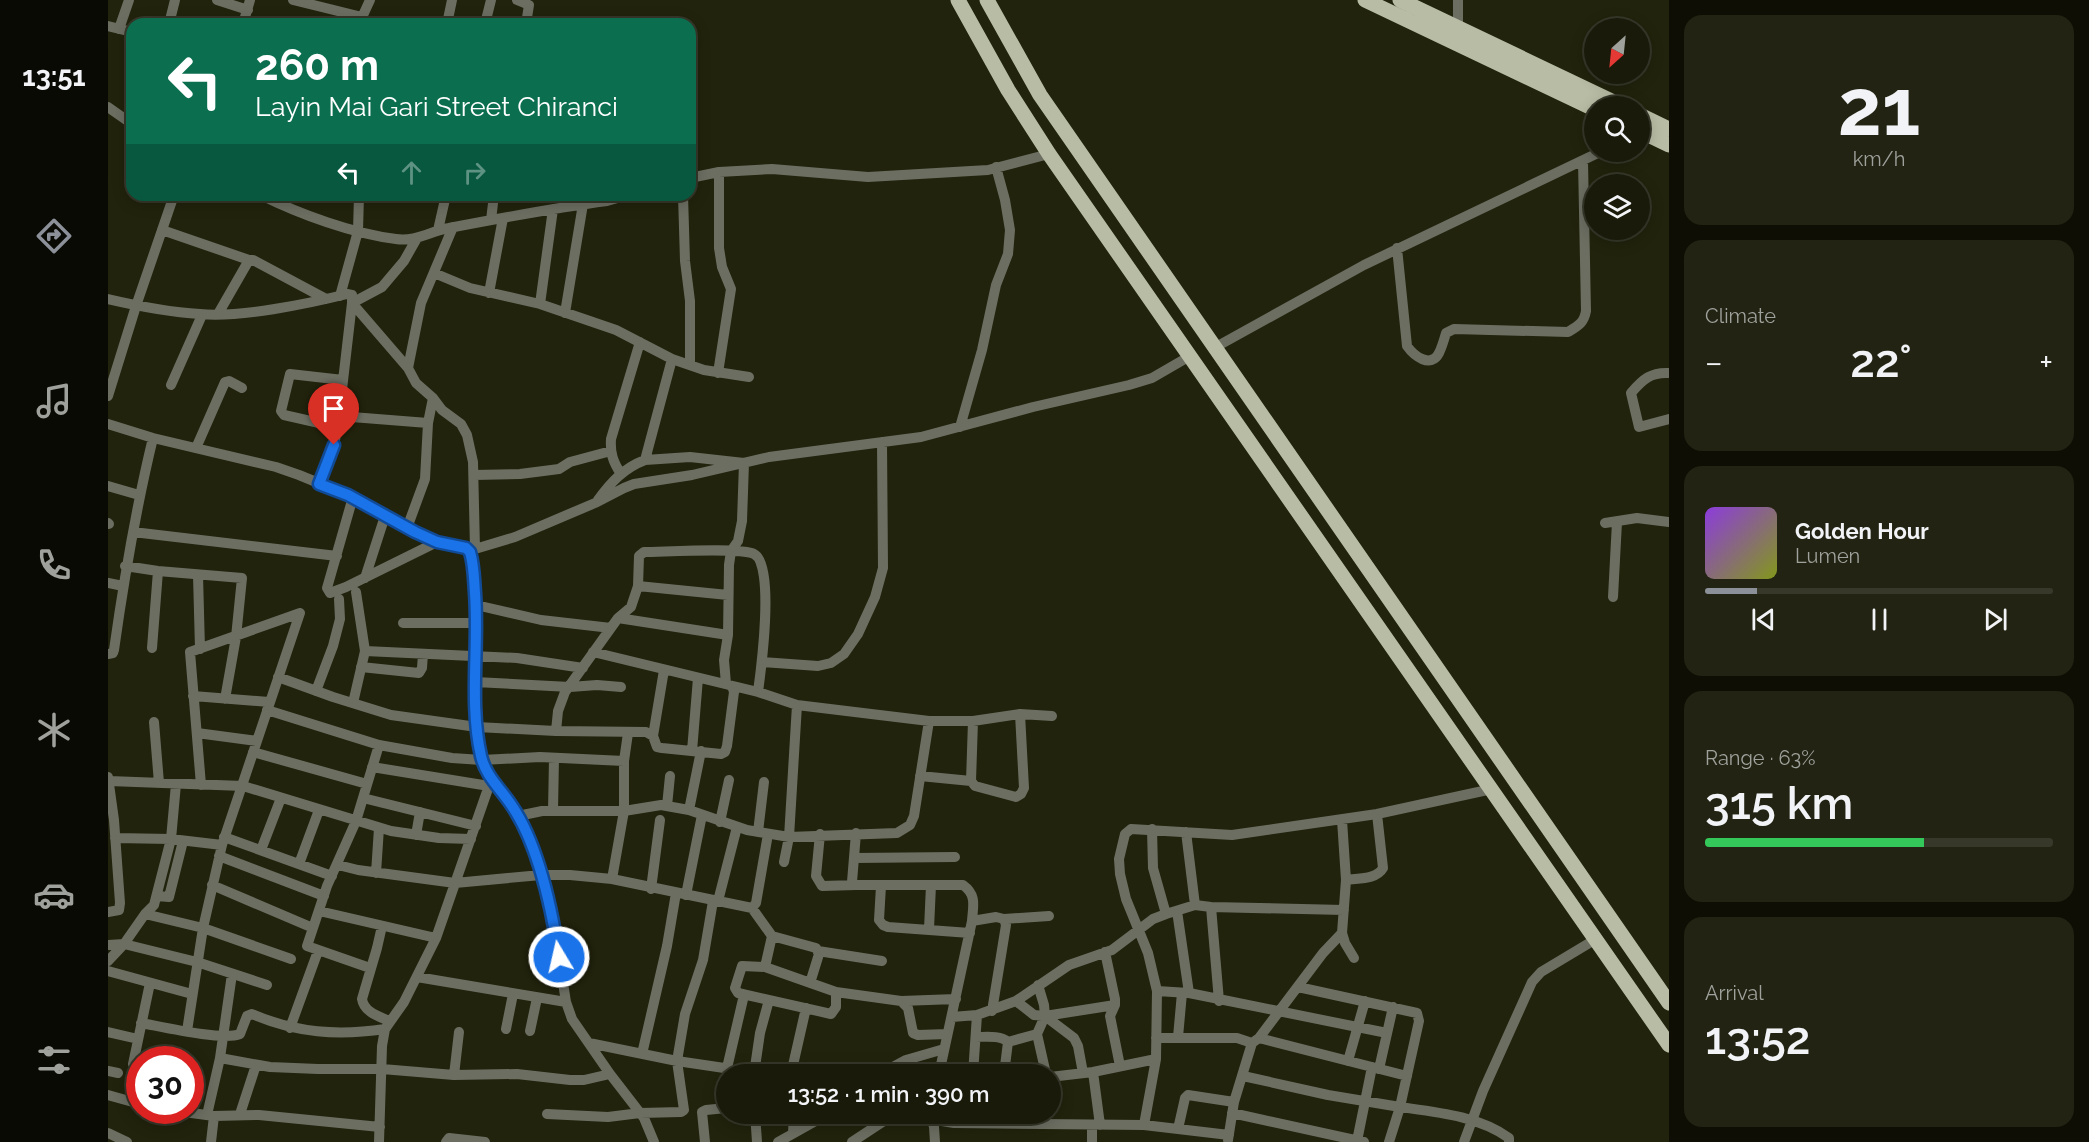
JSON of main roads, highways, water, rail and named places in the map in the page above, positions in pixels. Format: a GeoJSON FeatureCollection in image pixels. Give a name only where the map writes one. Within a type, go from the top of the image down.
{"type":"FeatureCollection","features":[{"type":"Feature","properties":{"kind":"main road"},"geometry":{"type":"LineString","coordinates":[[958,0],[1008,90],[1049,154],[1669,1045]]}},
{"type":"Feature","properties":{"kind":"main road"},"geometry":{"type":"LineString","coordinates":[[987,0],[1040,95],[1669,1003]]}},
{"type":"Feature","properties":{"kind":"main road"},"geometry":{"type":"LineString","coordinates":[[1365,0],[1584,104]]}},
{"type":"Feature","properties":{"kind":"main road"},"geometry":{"type":"LineString","coordinates":[[1400,0],[1601,96]]}},
{"type":"Feature","properties":{"kind":"main road"},"geometry":{"type":"LineString","coordinates":[[1650,120],[1669,129]]}},
{"type":"Feature","properties":{"kind":"main road"},"geometry":{"type":"LineString","coordinates":[[1650,136],[1669,145]]}},
{"type":"Feature","properties":{"kind":"main road"},"geometry":{"type":"LineString","coordinates":[[1546,869],[1566,855]]}}]}
